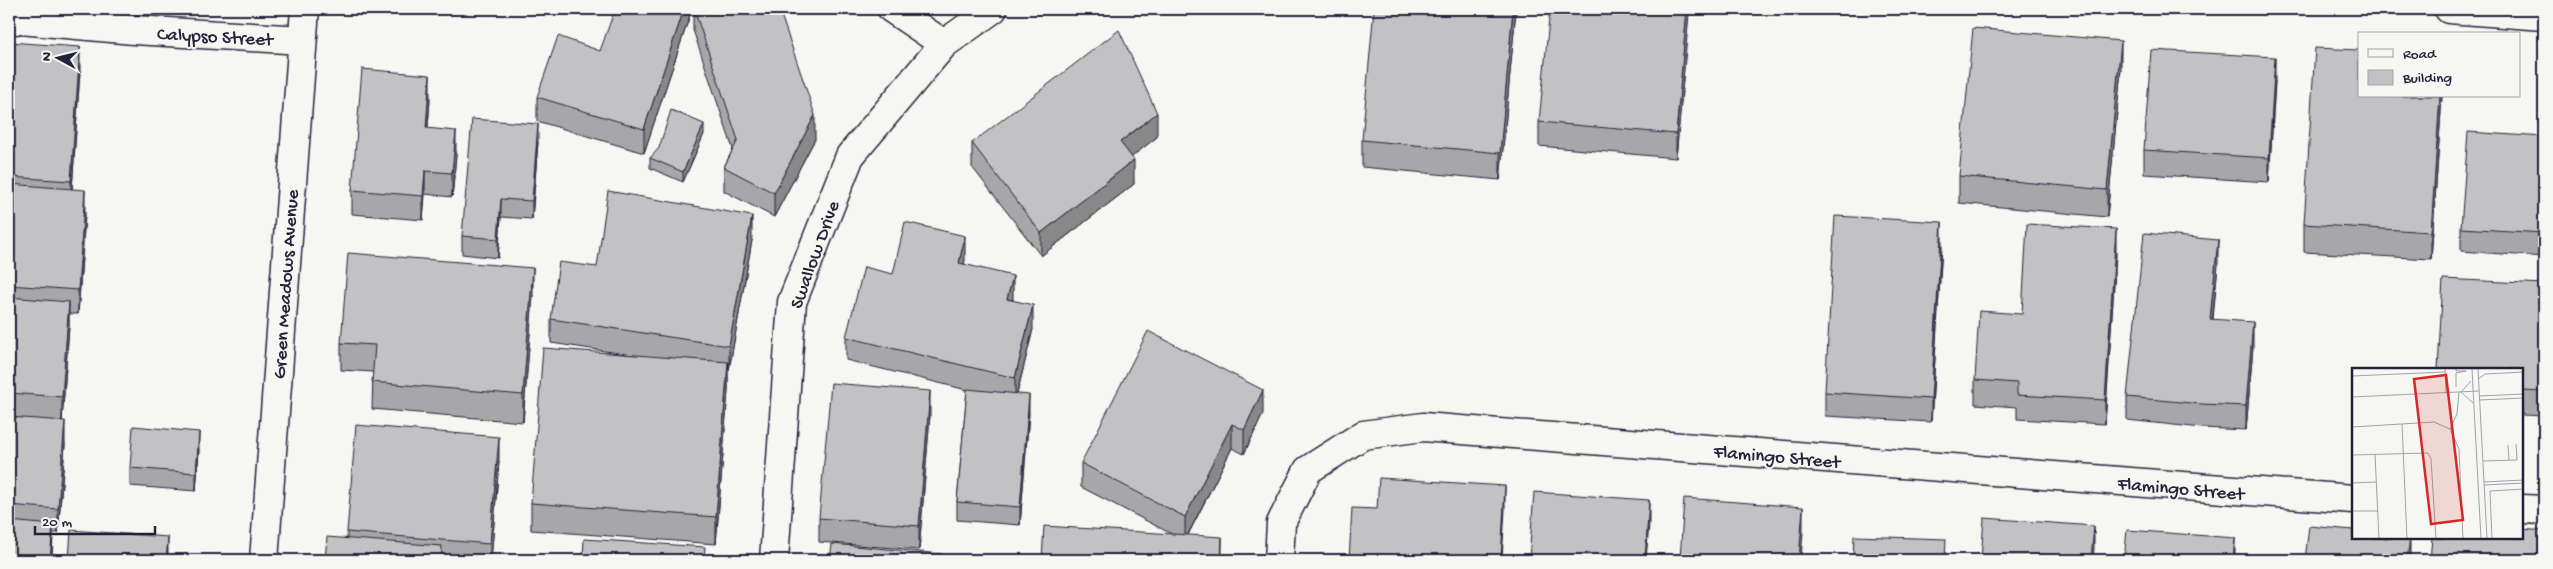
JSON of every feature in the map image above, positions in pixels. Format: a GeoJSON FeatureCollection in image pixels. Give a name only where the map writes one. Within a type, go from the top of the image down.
{"type":"FeatureCollection","features":[{"type":"Feature","properties":{"kind":"street","name":"Green Meadows Avenue"},"geometry":{"type":"LineString","coordinates":[[264,560],[304,9]]}},
{"type":"Feature","properties":{"kind":"street"},"geometry":{"type":"LineString","coordinates":[[892,9],[944,44]]}},
{"type":"Feature","properties":{"kind":"street","name":"Swallow Drive"},"geometry":{"type":"LineString","coordinates":[[774,560],[792,302],[850,156],[944,44],[993,9]]}},
{"type":"Feature","properties":{"kind":"street"},"geometry":{"type":"LineString","coordinates":[[2449,9],[2544,16]]}},
{"type":"Feature","properties":{"kind":"street","name":"Calypso Street"},"geometry":{"type":"LineString","coordinates":[[9,19],[134,30],[302,40]]}},
{"type":"Feature","properties":{"kind":"street","name":"Flamingo Street"},"geometry":{"type":"LineString","coordinates":[[1279,560],[1281,523],[1308,470],[1363,435],[1423,427],[2352,499]]}},
{"type":"Feature","properties":{"kind":"street"},"geometry":{"type":"LineString","coordinates":[[2523,509],[2544,510]]}},
{"type":"Feature","properties":{"kind":"building"},"geometry":{"type":"Polygon","coordinates":[[[615,9],[684,9],[644,129],[537,97],[558,36],[600,51],[615,9]]]}},
{"type":"Feature","properties":{"kind":"building"},"geometry":{"type":"Polygon","coordinates":[[[694,9],[779,9],[815,115],[774,193],[724,167],[738,140],[694,9]]]}},
{"type":"Feature","properties":{"kind":"building"},"geometry":{"type":"Polygon","coordinates":[[[1374,9],[1513,9],[1500,153],[1362,140],[1374,9]]]}},
{"type":"Feature","properties":{"kind":"building"},"geometry":{"type":"Polygon","coordinates":[[[1550,9],[1687,9],[1676,134],[1539,122],[1550,9]]]}},
{"type":"Feature","properties":{"kind":"building"},"geometry":{"type":"Polygon","coordinates":[[[1973,28],[2121,41],[2107,190],[1959,176],[1973,28]]]}},
{"type":"Feature","properties":{"kind":"building"},"geometry":{"type":"Polygon","coordinates":[[[1119,30],[1157,113],[1120,142],[1134,160],[1041,233],[972,143],[1119,30]]]}},
{"type":"Feature","properties":{"kind":"building"},"geometry":{"type":"Polygon","coordinates":[[[9,42],[80,47],[71,181],[9,177],[9,42]]]}},
{"type":"Feature","properties":{"kind":"building"},"geometry":{"type":"Polygon","coordinates":[[[2315,48],[2358,50],[2358,98],[2440,98],[2431,232],[2304,224],[2315,48]]]}},
{"type":"Feature","properties":{"kind":"building"},"geometry":{"type":"Polygon","coordinates":[[[2151,50],[2275,57],[2269,158],[2144,150],[2151,50]]]}},
{"type":"Feature","properties":{"kind":"building"},"geometry":{"type":"Polygon","coordinates":[[[362,69],[430,75],[426,128],[456,131],[452,173],[425,171],[423,196],[352,190],[362,69]]]}},
{"type":"Feature","properties":{"kind":"building"},"geometry":{"type":"Polygon","coordinates":[[[671,110],[704,124],[683,172],[650,158],[659,148],[671,110]]]}},
{"type":"Feature","properties":{"kind":"building"},"geometry":{"type":"Polygon","coordinates":[[[472,119],[538,124],[532,201],[501,199],[498,239],[462,236],[472,119]]]}},
{"type":"Feature","properties":{"kind":"building"},"geometry":{"type":"Polygon","coordinates":[[[2468,132],[2544,137],[2544,233],[2461,228],[2468,132]]]}},
{"type":"Feature","properties":{"kind":"building"},"geometry":{"type":"Polygon","coordinates":[[[9,184],[85,190],[78,290],[9,285],[9,184]]]}},
{"type":"Feature","properties":{"kind":"building"},"geometry":{"type":"Polygon","coordinates":[[[608,191],[752,216],[729,346],[551,319],[559,262],[597,267],[608,191]]]}},
{"type":"Feature","properties":{"kind":"building"},"geometry":{"type":"Polygon","coordinates":[[[1835,216],[1942,222],[1931,399],[1825,392],[1835,216]]]}},
{"type":"Feature","properties":{"kind":"building"},"geometry":{"type":"Polygon","coordinates":[[[905,222],[965,236],[959,263],[1013,276],[1007,299],[1033,305],[1015,378],[846,337],[864,267],[893,274],[905,222]]]}},
{"type":"Feature","properties":{"kind":"building"},"geometry":{"type":"Polygon","coordinates":[[[2027,224],[2116,229],[2105,400],[2017,395],[2017,383],[1975,380],[1979,311],[2022,314],[2027,224]]]}},
{"type":"Feature","properties":{"kind":"building"},"geometry":{"type":"Polygon","coordinates":[[[2144,233],[2218,240],[2210,319],[2253,322],[2246,406],[2127,397],[2144,233]]]}},
{"type":"Feature","properties":{"kind":"building"},"geometry":{"type":"Polygon","coordinates":[[[348,253],[533,268],[523,395],[372,382],[375,345],[341,343],[348,253]]]}},
{"type":"Feature","properties":{"kind":"building"},"geometry":{"type":"Polygon","coordinates":[[[2443,279],[2544,284],[2544,392],[2523,391],[2523,368],[2438,368],[2443,279]]]}},
{"type":"Feature","properties":{"kind":"building"},"geometry":{"type":"Polygon","coordinates":[[[9,297],[69,302],[62,397],[9,393],[9,297]]]}},
{"type":"Feature","properties":{"kind":"building"},"geometry":{"type":"Polygon","coordinates":[[[1148,331],[1263,390],[1244,430],[1232,424],[1185,517],[1081,463],[1148,331]]]}},
{"type":"Feature","properties":{"kind":"building"},"geometry":{"type":"Polygon","coordinates":[[[543,348],[728,362],[716,517],[531,503],[543,348]]]}},
{"type":"Feature","properties":{"kind":"building"},"geometry":{"type":"Polygon","coordinates":[[[831,383],[930,391],[919,526],[819,518],[831,383]]]}},
{"type":"Feature","properties":{"kind":"building"},"geometry":{"type":"Polygon","coordinates":[[[967,389],[1029,395],[1020,507],[957,502],[967,389]]]}},
{"type":"Feature","properties":{"kind":"building"},"geometry":{"type":"Polygon","coordinates":[[[9,417],[65,421],[58,509],[9,505],[9,417]]]}},
{"type":"Feature","properties":{"kind":"building"},"geometry":{"type":"Polygon","coordinates":[[[356,425],[499,437],[490,544],[347,532],[356,425]]]}},
{"type":"Feature","properties":{"kind":"building"},"geometry":{"type":"Polygon","coordinates":[[[133,426],[199,432],[196,473],[130,468],[133,426]]]}},
{"type":"Feature","properties":{"kind":"building"},"geometry":{"type":"Polygon","coordinates":[[[1379,478],[1505,486],[1501,560],[1349,560],[1352,508],[1377,509],[1379,478]]]}},
{"type":"Feature","properties":{"kind":"building"},"geometry":{"type":"Polygon","coordinates":[[[1534,492],[1649,500],[1645,560],[1529,560],[1534,492]]]}},
{"type":"Feature","properties":{"kind":"building"},"geometry":{"type":"Polygon","coordinates":[[[1684,498],[1803,507],[1799,560],[1680,560],[1684,498]]]}},
{"type":"Feature","properties":{"kind":"building"},"geometry":{"type":"Polygon","coordinates":[[[1984,518],[2094,526],[2091,560],[1981,560],[1984,518]]]}},
{"type":"Feature","properties":{"kind":"building"},"geometry":{"type":"Polygon","coordinates":[[[9,521],[53,525],[50,560],[9,560],[9,521]]]}},
{"type":"Feature","properties":{"kind":"building"},"geometry":{"type":"Polygon","coordinates":[[[1044,526],[1222,537],[1221,560],[1042,560],[1044,526]]]}},
{"type":"Feature","properties":{"kind":"building"},"geometry":{"type":"Polygon","coordinates":[[[2309,526],[2352,530],[2352,539],[2410,539],[2407,560],[2305,560],[2309,526]]]}},
{"type":"Feature","properties":{"kind":"building"},"geometry":{"type":"Polygon","coordinates":[[[2523,529],[2544,531],[2544,560],[2430,560],[2432,539],[2523,539],[2523,529]]]}},
{"type":"Feature","properties":{"kind":"building"},"geometry":{"type":"Polygon","coordinates":[[[71,530],[168,537],[166,560],[69,560],[71,530]]]}},
{"type":"Feature","properties":{"kind":"building"},"geometry":{"type":"Polygon","coordinates":[[[2127,530],[2235,538],[2233,560],[2124,560],[2127,530]]]}},
{"type":"Feature","properties":{"kind":"building"},"geometry":{"type":"Polygon","coordinates":[[[1854,536],[1946,539],[1945,560],[1853,560],[1854,536]]]}},
{"type":"Feature","properties":{"kind":"building"},"geometry":{"type":"Polygon","coordinates":[[[327,537],[442,546],[441,560],[325,560],[327,537]]]}},
{"type":"Feature","properties":{"kind":"building"},"geometry":{"type":"Polygon","coordinates":[[[584,539],[705,547],[704,560],[583,560],[584,539]]]}},
{"type":"Feature","properties":{"kind":"building"},"geometry":{"type":"Polygon","coordinates":[[[832,544],[942,554],[942,560],[830,560],[832,544]]]}}]}
